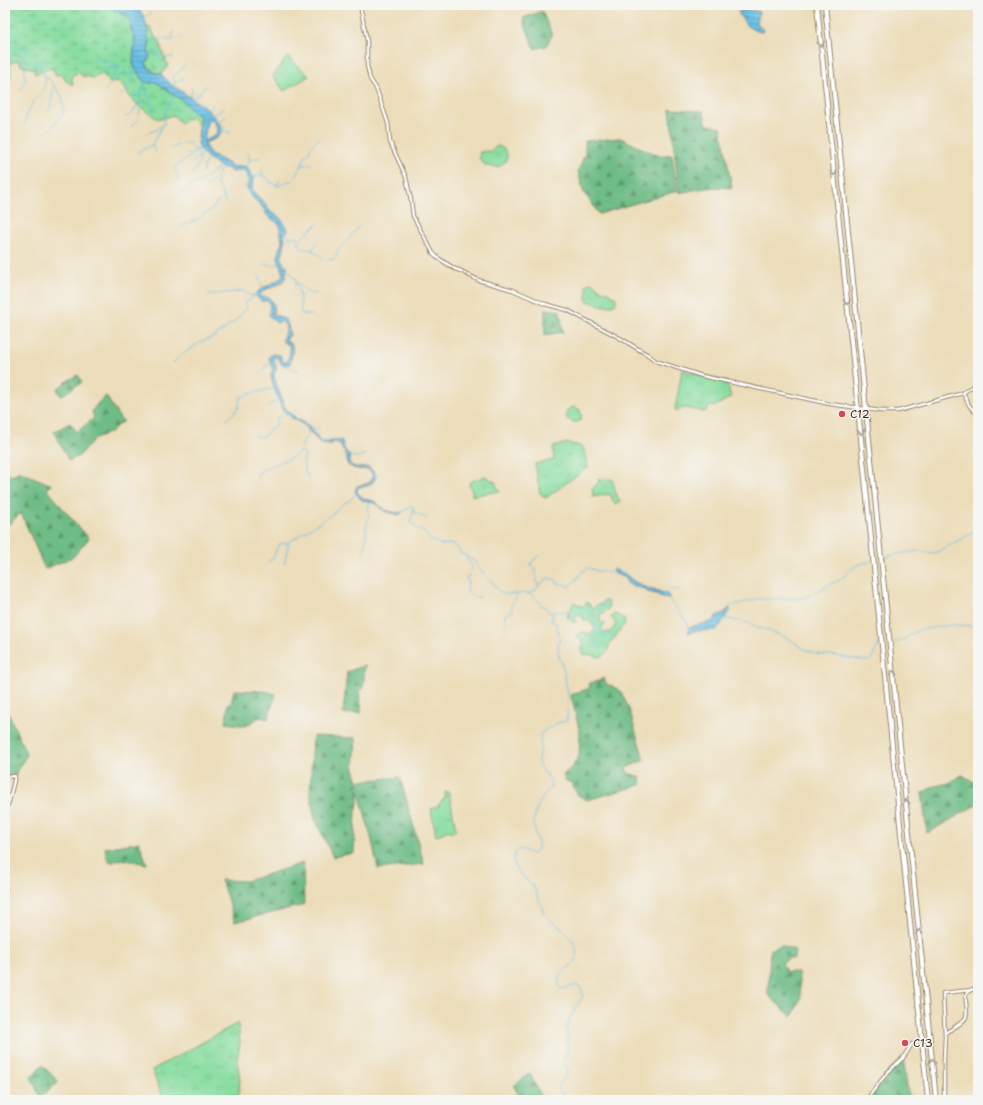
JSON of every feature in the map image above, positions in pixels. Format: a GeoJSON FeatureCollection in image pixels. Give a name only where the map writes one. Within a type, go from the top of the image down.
{"type":"FeatureCollection","features":[{"type":"Feature","properties":{"kind":"highway"},"geometry":{"type":"LineString","coordinates":[[817,5],[928,1100]]}},
{"type":"Feature","properties":{"kind":"highway"},"geometry":{"type":"LineString","coordinates":[[825,5],[936,1100]]}},
{"type":"Feature","properties":{"kind":"street"},"geometry":{"type":"LineString","coordinates":[[360,5],[367,41],[367,65],[370,79],[376,88],[388,123],[390,142],[406,177],[413,216],[430,247],[438,258],[456,269],[478,280],[513,290],[545,304],[567,310],[620,338],[660,363],[722,381],[830,404],[881,411],[898,411],[963,393],[978,382]]}},
{"type":"Feature","properties":{"kind":"street"},"geometry":{"type":"LineString","coordinates":[[963,393],[968,405],[978,414]]}},
{"type":"Feature","properties":{"kind":"street"},"geometry":{"type":"LineString","coordinates":[[5,777],[15,776],[9,802],[5,810]]}},
{"type":"Feature","properties":{"kind":"street"},"geometry":{"type":"LineString","coordinates":[[944,1100],[945,1032],[943,993],[978,988]]}},
{"type":"Feature","properties":{"kind":"street"},"geometry":{"type":"LineString","coordinates":[[945,1032],[962,1022],[966,1017],[965,998],[971,990]]}},
{"type":"Feature","properties":{"kind":"street"},"geometry":{"type":"LineString","coordinates":[[867,1100],[887,1073],[902,1058],[912,1044]]}},
{"type":"Feature","properties":{"kind":"green space"},"geometry":{"type":"Polygon","coordinates":[[[5,5],[109,5],[119,13],[127,15],[135,38],[133,63],[136,70],[144,82],[156,82],[183,101],[192,111],[198,114],[200,118],[200,128],[193,117],[180,123],[173,115],[161,119],[156,118],[131,98],[119,81],[110,83],[102,73],[94,78],[82,76],[81,73],[73,74],[73,85],[66,81],[61,74],[56,75],[52,68],[35,74],[34,69],[20,65],[20,60],[10,63],[8,59],[5,60],[5,5]]]}},
{"type":"Feature","properties":{"kind":"green space"},"geometry":{"type":"Polygon","coordinates":[[[542,11],[552,35],[546,46],[534,49],[523,18],[542,11]]]}},
{"type":"Feature","properties":{"kind":"green space"},"geometry":{"type":"Polygon","coordinates":[[[147,27],[151,28],[154,35],[160,42],[168,66],[161,74],[152,71],[146,63],[149,59],[148,50],[150,43],[147,35],[147,27]]]}},
{"type":"Feature","properties":{"kind":"green space"},"geometry":{"type":"Polygon","coordinates":[[[288,57],[309,76],[284,91],[273,76],[288,57]]]}},
{"type":"Feature","properties":{"kind":"green space"},"geometry":{"type":"Polygon","coordinates":[[[670,109],[703,111],[707,125],[721,127],[732,188],[705,188],[679,193],[670,109]]]}},
{"type":"Feature","properties":{"kind":"green space"},"geometry":{"type":"Polygon","coordinates":[[[620,138],[657,155],[672,155],[677,191],[599,214],[583,191],[578,171],[585,154],[585,141],[620,138]]]}},
{"type":"Feature","properties":{"kind":"green space"},"geometry":{"type":"Polygon","coordinates":[[[497,146],[504,149],[506,152],[506,161],[499,167],[486,166],[479,158],[480,152],[491,151],[497,146]]]}},
{"type":"Feature","properties":{"kind":"green space"},"geometry":{"type":"Polygon","coordinates":[[[592,282],[601,290],[610,293],[616,298],[616,303],[610,306],[604,306],[587,301],[586,286],[592,282]]]}},
{"type":"Feature","properties":{"kind":"green space"},"geometry":{"type":"Polygon","coordinates":[[[545,309],[560,311],[563,332],[545,335],[545,309]]]}},
{"type":"Feature","properties":{"kind":"green space"},"geometry":{"type":"Polygon","coordinates":[[[682,370],[726,381],[731,397],[713,407],[711,405],[705,412],[685,408],[675,410],[682,370]]]}},
{"type":"Feature","properties":{"kind":"green space"},"geometry":{"type":"Polygon","coordinates":[[[78,375],[82,382],[61,396],[57,389],[78,375]]]}},
{"type":"Feature","properties":{"kind":"green space"},"geometry":{"type":"Polygon","coordinates":[[[106,396],[121,420],[124,421],[115,427],[112,432],[95,438],[79,456],[69,461],[54,432],[70,423],[77,432],[94,418],[92,411],[106,396]]]}},
{"type":"Feature","properties":{"kind":"green space"},"geometry":{"type":"Polygon","coordinates":[[[574,407],[580,410],[582,419],[580,421],[573,422],[567,419],[567,410],[574,407]]]}},
{"type":"Feature","properties":{"kind":"green space"},"geometry":{"type":"Polygon","coordinates":[[[568,443],[583,447],[588,468],[546,498],[540,493],[535,464],[554,460],[553,447],[568,443]]]}},
{"type":"Feature","properties":{"kind":"green space"},"geometry":{"type":"Polygon","coordinates":[[[18,471],[52,485],[47,489],[89,538],[73,557],[45,569],[21,513],[5,529],[5,476],[14,475],[18,471]]]}},
{"type":"Feature","properties":{"kind":"green space"},"geometry":{"type":"Polygon","coordinates":[[[485,476],[495,482],[500,491],[472,496],[472,491],[469,485],[470,482],[485,476]]]}},
{"type":"Feature","properties":{"kind":"green space"},"geometry":{"type":"Polygon","coordinates":[[[612,479],[620,502],[615,505],[610,494],[592,497],[592,489],[599,482],[598,480],[612,479]]]}},
{"type":"Feature","properties":{"kind":"green space"},"geometry":{"type":"Polygon","coordinates":[[[604,600],[608,602],[609,607],[604,613],[600,614],[600,622],[606,624],[601,629],[604,632],[611,632],[616,624],[611,617],[615,614],[625,619],[624,625],[609,645],[608,651],[605,654],[600,657],[587,654],[583,655],[580,648],[584,647],[582,640],[579,639],[577,635],[584,632],[590,634],[595,628],[588,620],[584,620],[583,616],[575,616],[576,622],[572,622],[567,616],[574,602],[583,607],[587,602],[593,608],[599,604],[601,605],[604,600]]]}},
{"type":"Feature","properties":{"kind":"green space"},"geometry":{"type":"Polygon","coordinates":[[[365,665],[363,688],[359,691],[361,713],[343,714],[347,672],[365,665]]]}},
{"type":"Feature","properties":{"kind":"green space"},"geometry":{"type":"Polygon","coordinates":[[[604,678],[606,684],[621,692],[629,709],[644,760],[626,768],[628,773],[640,777],[641,785],[587,800],[578,795],[571,783],[565,780],[563,775],[572,767],[579,756],[580,733],[571,695],[590,688],[589,683],[599,681],[604,678]]]}},
{"type":"Feature","properties":{"kind":"green space"},"geometry":{"type":"Polygon","coordinates":[[[234,690],[264,691],[276,694],[268,719],[260,717],[246,726],[226,723],[228,704],[231,704],[234,690]]]}},
{"type":"Feature","properties":{"kind":"green space"},"geometry":{"type":"Polygon","coordinates":[[[5,706],[27,755],[17,770],[16,775],[5,777],[5,706]]]}},
{"type":"Feature","properties":{"kind":"green space"},"geometry":{"type":"Polygon","coordinates":[[[313,736],[356,738],[354,769],[358,781],[400,777],[424,864],[378,869],[358,789],[354,853],[333,857],[315,819],[310,793],[313,736]]]}},
{"type":"Feature","properties":{"kind":"green space"},"geometry":{"type":"Polygon","coordinates":[[[962,775],[978,784],[978,804],[927,833],[922,793],[935,786],[949,783],[962,775]]]}},
{"type":"Feature","properties":{"kind":"green space"},"geometry":{"type":"Polygon","coordinates":[[[445,792],[449,792],[456,830],[452,832],[448,830],[436,836],[431,809],[439,807],[438,805],[445,798],[445,792]]]}},
{"type":"Feature","properties":{"kind":"green space"},"geometry":{"type":"Polygon","coordinates":[[[139,842],[147,864],[121,859],[113,862],[108,861],[105,848],[139,842]]]}},
{"type":"Feature","properties":{"kind":"green space"},"geometry":{"type":"Polygon","coordinates":[[[303,863],[304,905],[235,922],[221,880],[246,881],[303,863]]]}},
{"type":"Feature","properties":{"kind":"green space"},"geometry":{"type":"Polygon","coordinates":[[[781,945],[795,950],[794,959],[789,958],[782,963],[786,972],[798,972],[801,998],[792,1017],[768,995],[770,950],[781,945]]]}},
{"type":"Feature","properties":{"kind":"green space"},"geometry":{"type":"Polygon","coordinates":[[[238,1023],[240,1043],[237,1060],[240,1079],[238,1100],[164,1100],[152,1070],[238,1023]]]}},
{"type":"Feature","properties":{"kind":"green space"},"geometry":{"type":"Polygon","coordinates":[[[903,1058],[909,1100],[867,1100],[887,1073],[903,1058]]]}},
{"type":"Feature","properties":{"kind":"green space"},"geometry":{"type":"Polygon","coordinates":[[[42,1065],[59,1082],[40,1097],[31,1076],[42,1065]]]}},
{"type":"Feature","properties":{"kind":"green space"},"geometry":{"type":"Polygon","coordinates":[[[530,1074],[542,1098],[539,1100],[521,1100],[514,1086],[530,1074]]]}},
{"type":"Feature","properties":{"kind":"water"},"geometry":{"type":"Polygon","coordinates":[[[109,5],[136,5],[144,17],[147,27],[147,35],[150,43],[148,50],[149,57],[146,63],[149,69],[155,73],[161,74],[173,86],[201,104],[220,124],[222,131],[217,138],[205,143],[208,151],[234,167],[247,167],[253,178],[252,189],[266,204],[271,213],[278,216],[286,228],[287,227],[288,231],[284,233],[285,243],[282,258],[285,266],[287,265],[286,278],[280,284],[260,294],[263,297],[269,298],[274,303],[273,314],[285,319],[288,325],[290,335],[286,340],[291,344],[293,349],[290,364],[282,365],[278,358],[275,357],[273,359],[277,368],[274,374],[275,380],[285,408],[296,418],[308,425],[323,442],[329,442],[332,440],[342,441],[345,450],[349,455],[349,462],[352,466],[360,468],[368,467],[376,476],[374,481],[368,486],[358,487],[357,492],[364,499],[374,501],[385,510],[397,513],[402,512],[399,515],[384,511],[375,503],[363,501],[355,491],[357,486],[369,483],[373,475],[368,469],[357,469],[347,464],[346,455],[339,443],[334,442],[327,445],[320,443],[304,425],[292,418],[282,409],[272,382],[271,375],[273,369],[269,358],[272,354],[280,355],[284,363],[287,361],[290,351],[289,345],[283,342],[286,328],[282,321],[277,323],[269,316],[270,304],[268,301],[261,301],[255,295],[261,289],[277,281],[283,275],[278,257],[279,249],[282,243],[280,226],[269,217],[249,193],[247,188],[248,177],[243,171],[231,172],[228,168],[223,168],[211,160],[201,151],[198,143],[200,121],[198,114],[191,110],[181,99],[156,82],[144,82],[133,63],[135,38],[131,30],[130,21],[127,15],[117,12],[109,5]],[[210,119],[208,120],[204,141],[213,137],[218,131],[215,123],[210,119]]]}},
{"type":"Feature","properties":{"kind":"water"},"geometry":{"type":"Polygon","coordinates":[[[745,7],[759,12],[756,22],[763,30],[762,32],[750,28],[742,19],[738,12],[745,7]]]}},
{"type":"Feature","properties":{"kind":"water"},"geometry":{"type":"Polygon","coordinates":[[[613,569],[622,572],[635,582],[647,588],[663,593],[665,592],[669,598],[667,599],[628,584],[625,578],[613,573],[613,569]]]}},
{"type":"Feature","properties":{"kind":"water"},"geometry":{"type":"Polygon","coordinates":[[[730,608],[730,611],[716,630],[694,631],[689,633],[689,628],[714,621],[716,616],[722,614],[730,608]]]}},
{"type":"Feature","properties":{"kind":"waterway"},"geometry":{"type":"LineString","coordinates":[[139,9],[150,5]]}},
{"type":"Feature","properties":{"kind":"waterway"},"geometry":{"type":"LineString","coordinates":[[144,17],[151,13]]}},
{"type":"Feature","properties":{"kind":"waterway"},"geometry":{"type":"LineString","coordinates":[[169,40],[172,37],[173,32]]}},
{"type":"Feature","properties":{"kind":"waterway"},"geometry":{"type":"LineString","coordinates":[[5,33],[12,34],[20,47],[33,55],[44,75],[49,79],[62,97],[64,113],[46,133]]}},
{"type":"Feature","properties":{"kind":"waterway"},"geometry":{"type":"LineString","coordinates":[[149,41],[156,39],[173,40],[182,37]]}},
{"type":"Feature","properties":{"kind":"waterway"},"geometry":{"type":"LineString","coordinates":[[5,41],[9,54],[11,78],[7,83]]}},
{"type":"Feature","properties":{"kind":"waterway"},"geometry":{"type":"LineString","coordinates":[[20,47],[20,55],[27,64],[24,73],[26,76],[24,79],[25,81],[21,89]]}},
{"type":"Feature","properties":{"kind":"waterway"},"geometry":{"type":"LineString","coordinates":[[149,53],[153,52],[163,59],[174,56]]}},
{"type":"Feature","properties":{"kind":"waterway"},"geometry":{"type":"LineString","coordinates":[[94,57],[112,61],[120,67],[128,66],[135,73]]}},
{"type":"Feature","properties":{"kind":"waterway"},"geometry":{"type":"LineString","coordinates":[[175,84],[173,76],[185,65]]}},
{"type":"Feature","properties":{"kind":"waterway"},"geometry":{"type":"LineString","coordinates":[[100,71],[120,67]]}},
{"type":"Feature","properties":{"kind":"waterway"},"geometry":{"type":"LineString","coordinates":[[109,79],[120,67]]}},
{"type":"Feature","properties":{"kind":"waterway"},"geometry":{"type":"LineString","coordinates":[[104,91],[121,74],[125,75],[137,72]]}},
{"type":"Feature","properties":{"kind":"waterway"},"geometry":{"type":"LineString","coordinates":[[120,95],[124,93],[132,82],[134,73]]}},
{"type":"Feature","properties":{"kind":"waterway"},"geometry":{"type":"LineString","coordinates":[[24,124],[35,99],[41,94],[46,76]]}},
{"type":"Feature","properties":{"kind":"waterway"},"geometry":{"type":"LineString","coordinates":[[172,86],[181,78],[184,79]]}},
{"type":"Feature","properties":{"kind":"waterway"},"geometry":{"type":"LineString","coordinates":[[144,82],[153,112]]}},
{"type":"Feature","properties":{"kind":"waterway"},"geometry":{"type":"LineString","coordinates":[[131,126],[139,118],[140,97],[144,85]]}},
{"type":"Feature","properties":{"kind":"waterway"},"geometry":{"type":"LineString","coordinates":[[193,99],[194,97],[199,96],[201,90],[207,86]]}},
{"type":"Feature","properties":{"kind":"waterway"},"geometry":{"type":"LineString","coordinates":[[47,111],[50,109],[52,103],[51,100],[54,87]]}},
{"type":"Feature","properties":{"kind":"waterway"},"geometry":{"type":"LineString","coordinates":[[190,97],[192,88]]}},
{"type":"Feature","properties":{"kind":"waterway"},"geometry":{"type":"LineString","coordinates":[[133,99],[141,93]]}},
{"type":"Feature","properties":{"kind":"waterway"},"geometry":{"type":"LineString","coordinates":[[194,97],[196,93]]}},
{"type":"Feature","properties":{"kind":"waterway"},"geometry":{"type":"LineString","coordinates":[[138,152],[152,145],[164,123],[164,115],[166,110],[175,95]]}},
{"type":"Feature","properties":{"kind":"waterway"},"geometry":{"type":"LineString","coordinates":[[125,117],[132,113],[139,102]]}},
{"type":"Feature","properties":{"kind":"waterway"},"geometry":{"type":"LineString","coordinates":[[208,111],[212,105]]}},
{"type":"Feature","properties":{"kind":"waterway"},"geometry":{"type":"LineString","coordinates":[[212,115],[218,113],[224,107]]}},
{"type":"Feature","properties":{"kind":"waterway"},"geometry":{"type":"LineString","coordinates":[[217,121],[226,117]]}},
{"type":"Feature","properties":{"kind":"waterway"},"geometry":{"type":"LineString","coordinates":[[147,133],[156,130],[161,126]]}},
{"type":"Feature","properties":{"kind":"waterway"},"geometry":{"type":"LineString","coordinates":[[220,129],[225,127]]}},
{"type":"Feature","properties":{"kind":"waterway"},"geometry":{"type":"LineString","coordinates":[[221,132],[225,131],[230,133]]}},
{"type":"Feature","properties":{"kind":"waterway"},"geometry":{"type":"LineString","coordinates":[[253,178],[256,178],[258,174],[268,178],[269,181],[278,186],[292,181],[312,145],[322,135]]}},
{"type":"Feature","properties":{"kind":"waterway"},"geometry":{"type":"LineString","coordinates":[[170,149],[189,142],[191,147],[195,150]]}},
{"type":"Feature","properties":{"kind":"waterway"},"geometry":{"type":"LineString","coordinates":[[152,145],[155,153]]}},
{"type":"Feature","properties":{"kind":"waterway"},"geometry":{"type":"LineString","coordinates":[[187,154],[201,148]]}},
{"type":"Feature","properties":{"kind":"waterway"},"geometry":{"type":"LineString","coordinates":[[175,181],[178,177],[175,170],[176,166],[201,149]]}},
{"type":"Feature","properties":{"kind":"waterway"},"geometry":{"type":"LineString","coordinates":[[191,176],[200,162],[200,155],[204,152]]}},
{"type":"Feature","properties":{"kind":"waterway"},"geometry":{"type":"LineString","coordinates":[[248,153],[250,160]]}},
{"type":"Feature","properties":{"kind":"waterway"},"geometry":{"type":"LineString","coordinates":[[192,162],[199,156]]}},
{"type":"Feature","properties":{"kind":"waterway"},"geometry":{"type":"LineString","coordinates":[[203,173],[204,165],[209,158]]}},
{"type":"Feature","properties":{"kind":"waterway"},"geometry":{"type":"LineString","coordinates":[[246,167],[250,160],[259,158]]}},
{"type":"Feature","properties":{"kind":"waterway"},"geometry":{"type":"LineString","coordinates":[[302,165],[311,164]]}},
{"type":"Feature","properties":{"kind":"waterway"},"geometry":{"type":"LineString","coordinates":[[179,198],[189,185],[199,182],[219,166]]}},
{"type":"Feature","properties":{"kind":"waterway"},"geometry":{"type":"LineString","coordinates":[[181,226],[196,220],[214,208],[215,204],[224,198],[216,183],[216,177],[222,167]]}},
{"type":"Feature","properties":{"kind":"waterway"},"geometry":{"type":"LineString","coordinates":[[262,170],[262,175]]}},
{"type":"Feature","properties":{"kind":"waterway"},"geometry":{"type":"LineString","coordinates":[[206,188],[215,178]]}},
{"type":"Feature","properties":{"kind":"waterway"},"geometry":{"type":"LineString","coordinates":[[277,185],[279,181]]}},
{"type":"Feature","properties":{"kind":"waterway"},"geometry":{"type":"LineString","coordinates":[[242,186],[247,187]]}},
{"type":"Feature","properties":{"kind":"waterway"},"geometry":{"type":"LineString","coordinates":[[224,198],[226,203]]}},
{"type":"Feature","properties":{"kind":"waterway"},"geometry":{"type":"LineString","coordinates":[[300,240],[318,224]]}},
{"type":"Feature","properties":{"kind":"waterway"},"geometry":{"type":"LineString","coordinates":[[285,232],[290,238],[295,236],[299,239],[299,245],[302,249],[312,250],[323,259],[329,260],[337,256],[338,250],[361,225]]}},
{"type":"Feature","properties":{"kind":"waterway"},"geometry":{"type":"LineString","coordinates":[[312,251],[317,243]]}},
{"type":"Feature","properties":{"kind":"waterway"},"geometry":{"type":"LineString","coordinates":[[265,264],[276,265],[280,263]]}},
{"type":"Feature","properties":{"kind":"waterway"},"geometry":{"type":"LineString","coordinates":[[285,268],[289,271],[293,278],[296,278],[296,286],[300,296],[300,309],[302,314],[312,315]]}},
{"type":"Feature","properties":{"kind":"waterway"},"geometry":{"type":"LineString","coordinates":[[259,277],[263,288]]}},
{"type":"Feature","properties":{"kind":"waterway"},"geometry":{"type":"LineString","coordinates":[[298,283],[308,292],[316,293]]}},
{"type":"Feature","properties":{"kind":"waterway"},"geometry":{"type":"LineString","coordinates":[[208,295],[243,291],[249,295],[253,295]]}},
{"type":"Feature","properties":{"kind":"waterway"},"geometry":{"type":"LineString","coordinates":[[173,363],[199,343],[216,336],[218,333],[226,329],[226,327],[233,323],[247,308],[246,302],[256,294]]}},
{"type":"Feature","properties":{"kind":"waterway"},"geometry":{"type":"LineString","coordinates":[[259,374],[265,366],[272,363]]}},
{"type":"Feature","properties":{"kind":"waterway"},"geometry":{"type":"LineString","coordinates":[[287,364],[294,370],[298,370]]}},
{"type":"Feature","properties":{"kind":"waterway"},"geometry":{"type":"LineString","coordinates":[[226,420],[238,408],[241,397],[275,388]]}},
{"type":"Feature","properties":{"kind":"waterway"},"geometry":{"type":"LineString","coordinates":[[268,406],[279,399]]}},
{"type":"Feature","properties":{"kind":"waterway"},"geometry":{"type":"LineString","coordinates":[[255,436],[264,436],[270,428],[276,426],[277,417],[285,415],[286,411]]}},
{"type":"Feature","properties":{"kind":"waterway"},"geometry":{"type":"LineString","coordinates":[[257,478],[259,472],[293,457],[301,451],[302,445],[308,434],[306,427]]}},
{"type":"Feature","properties":{"kind":"waterway"},"geometry":{"type":"LineString","coordinates":[[310,430],[313,428],[318,429],[320,427]]}},
{"type":"Feature","properties":{"kind":"waterway"},"geometry":{"type":"LineString","coordinates":[[302,451],[305,456],[303,462],[305,467],[304,469],[308,477]]}},
{"type":"Feature","properties":{"kind":"waterway"},"geometry":{"type":"LineString","coordinates":[[350,456],[356,457],[366,453]]}},
{"type":"Feature","properties":{"kind":"waterway"},"geometry":{"type":"LineString","coordinates":[[284,564],[289,542],[331,515],[350,500],[356,493]]}},
{"type":"Feature","properties":{"kind":"waterway"},"geometry":{"type":"LineString","coordinates":[[363,552],[369,513],[368,508],[370,506],[368,502]]}},
{"type":"Feature","properties":{"kind":"waterway"},"geometry":{"type":"LineString","coordinates":[[401,513],[413,506],[410,521],[415,527],[424,532],[430,541],[437,542],[441,545],[451,544],[456,546],[460,553],[473,560],[479,569],[503,594],[522,593],[532,595],[541,606],[545,606],[549,612],[553,613],[556,611],[588,611],[596,620],[596,626],[592,636],[599,646],[603,648]]}},
{"type":"Feature","properties":{"kind":"waterway"},"geometry":{"type":"LineString","coordinates":[[413,511],[428,518]]}},
{"type":"Feature","properties":{"kind":"waterway"},"geometry":{"type":"LineString","coordinates":[[884,559],[891,555],[916,551],[935,553],[978,530]]}},
{"type":"Feature","properties":{"kind":"waterway"},"geometry":{"type":"LineString","coordinates":[[268,562],[273,558],[279,544],[287,543]]}},
{"type":"Feature","properties":{"kind":"waterway"},"geometry":{"type":"LineString","coordinates":[[538,586],[535,572],[536,569],[531,565],[531,563],[539,556]]}},
{"type":"Feature","properties":{"kind":"waterway"},"geometry":{"type":"LineString","coordinates":[[466,558],[472,566],[470,575],[466,577],[468,581],[467,592],[473,597],[480,597]]}},
{"type":"Feature","properties":{"kind":"waterway"},"geometry":{"type":"LineString","coordinates":[[729,608],[731,606],[757,599],[804,598],[842,578],[857,565],[871,561]]}},
{"type":"Feature","properties":{"kind":"waterway"},"geometry":{"type":"LineString","coordinates":[[529,593],[536,590],[538,586],[548,578],[556,580],[557,583],[565,584],[570,587],[584,570],[588,568],[597,571],[614,572]]}},
{"type":"Feature","properties":{"kind":"waterway"},"geometry":{"type":"LineString","coordinates":[[663,593],[671,589],[679,590]]}},
{"type":"Feature","properties":{"kind":"waterway"},"geometry":{"type":"LineString","coordinates":[[505,624],[505,615],[512,612],[511,605],[517,597],[517,594]]}},
{"type":"Feature","properties":{"kind":"waterway"},"geometry":{"type":"LineString","coordinates":[[668,598],[686,621],[689,630],[690,629]]}},
{"type":"Feature","properties":{"kind":"waterway"},"geometry":{"type":"LineString","coordinates":[[592,612],[603,608],[606,603]]}},
{"type":"Feature","properties":{"kind":"waterway"},"geometry":{"type":"LineString","coordinates":[[552,614],[553,618],[551,621],[556,623],[560,639],[558,645],[559,658],[562,663],[568,693],[567,719],[566,721],[554,724],[541,733],[541,748],[538,762],[540,768],[550,781],[551,787],[543,797],[535,813],[534,825],[539,847],[534,854],[520,849],[514,856],[514,863],[517,871],[532,885],[546,916],[563,930],[576,948],[575,961],[562,973],[559,982],[559,987],[562,989],[577,985],[581,988],[583,996],[568,1022],[567,1055],[564,1059],[564,1063],[568,1070],[566,1077],[559,1087],[563,1095],[572,1100]]}},
{"type":"Feature","properties":{"kind":"waterway"},"geometry":{"type":"LineString","coordinates":[[723,620],[728,619],[745,622],[790,639],[804,649],[817,654],[865,661],[871,660],[879,644]]}},
{"type":"Feature","properties":{"kind":"waterway"},"geometry":{"type":"LineString","coordinates":[[893,643],[903,640],[918,630],[953,625],[978,626]]}},
{"type":"Feature","properties":{"kind":"waterway"},"geometry":{"type":"LineString","coordinates":[[594,630],[597,635],[601,634],[612,637]]}},
{"type":"Feature","properties":{"kind":"place","name":"C12"},"geometry":{"type":"Point","coordinates":[842,414]}},
{"type":"Feature","properties":{"kind":"place","name":"C13"},"geometry":{"type":"Point","coordinates":[905,1043]}}]}
